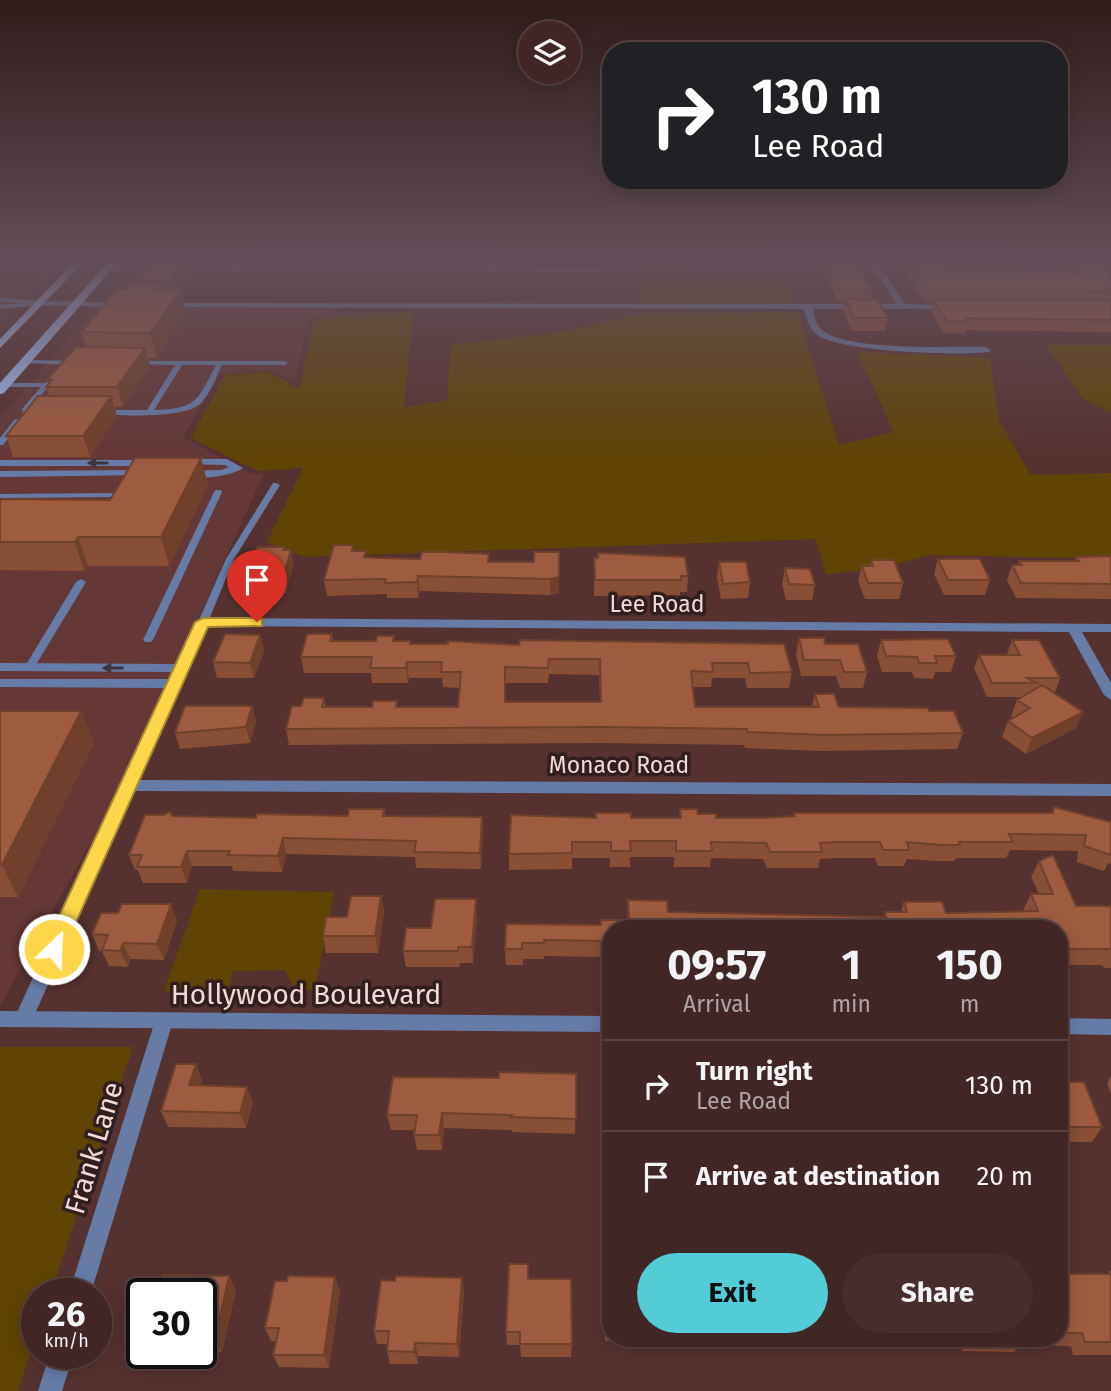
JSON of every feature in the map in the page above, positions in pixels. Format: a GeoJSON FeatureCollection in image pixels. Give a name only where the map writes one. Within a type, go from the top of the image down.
{"type":"FeatureCollection","features":[{"type":"Feature","properties":{"kind":"main road"},"geometry":{"type":"LineString","coordinates":[[0,345],[19,325]]}},
{"type":"Feature","properties":{"kind":"main road"},"geometry":{"type":"LineString","coordinates":[[2,387],[57,325]]}},
{"type":"Feature","properties":{"kind":"street"},"geometry":{"type":"LineString","coordinates":[[814,325],[820,334],[841,342],[986,350]]}},
{"type":"Feature","properties":{"kind":"street"},"geometry":{"type":"LineString","coordinates":[[0,463],[160,468],[131,474],[0,474]]}},
{"type":"Feature","properties":{"kind":"street"},"geometry":{"type":"LineString","coordinates":[[23,1019],[203,622]]}},
{"type":"Feature","properties":{"kind":"street","name":"Lee Road"},"geometry":{"type":"LineString","coordinates":[[203,622],[1111,628]]}},
{"type":"Feature","properties":{"kind":"street"},"geometry":{"type":"LineString","coordinates":[[1073,627],[1111,695]]}},
{"type":"Feature","properties":{"kind":"street"},"geometry":{"type":"LineString","coordinates":[[0,667],[181,668]]}},
{"type":"Feature","properties":{"kind":"street"},"geometry":{"type":"LineString","coordinates":[[0,683],[174,684]]}},
{"type":"Feature","properties":{"kind":"street","name":"Monaco Road"},"geometry":{"type":"LineString","coordinates":[[127,785],[1111,790]]}},
{"type":"Feature","properties":{"kind":"street","name":"Hollywood Boulevard"},"geometry":{"type":"LineString","coordinates":[[0,1019],[602,1024]]}},
{"type":"Feature","properties":{"kind":"street","name":"Frank Lane"},"geometry":{"type":"LineString","coordinates":[[85,1278],[164,1021]]}},
{"type":"Feature","properties":{"kind":"street"},"geometry":{"type":"LineString","coordinates":[[1068,1026],[1111,1027]]}},
{"type":"Feature","properties":{"kind":"street"},"geometry":{"type":"LineString","coordinates":[[50,1391],[57,1369]]}},
{"type":"Feature","properties":{"kind":"lane"},"geometry":{"type":"LineString","coordinates":[[24,362],[78,363]]}},
{"type":"Feature","properties":{"kind":"lane"},"geometry":{"type":"LineString","coordinates":[[59,370],[65,363]]}},
{"type":"Feature","properties":{"kind":"lane"},"geometry":{"type":"LineString","coordinates":[[129,363],[285,363]]}},
{"type":"Feature","properties":{"kind":"lane"},"geometry":{"type":"LineString","coordinates":[[149,412],[180,363]]}},
{"type":"Feature","properties":{"kind":"lane"},"geometry":{"type":"LineString","coordinates":[[95,412],[186,412],[196,407],[220,363]]}},
{"type":"Feature","properties":{"kind":"lane"},"geometry":{"type":"LineString","coordinates":[[53,377],[26,409],[27,412],[54,412]]}},
{"type":"Feature","properties":{"kind":"lane"},"geometry":{"type":"LineString","coordinates":[[2,387],[47,385]]}},
{"type":"Feature","properties":{"kind":"lane"},"geometry":{"type":"LineString","coordinates":[[0,443],[18,421]]}},
{"type":"Feature","properties":{"kind":"lane"},"geometry":{"type":"LineString","coordinates":[[112,504],[131,474]]}},
{"type":"Feature","properties":{"kind":"lane"},"geometry":{"type":"LineString","coordinates":[[203,622],[230,559],[276,485]]}},
{"type":"Feature","properties":{"kind":"lane"},"geometry":{"type":"LineString","coordinates":[[148,640],[218,492]]}},
{"type":"Feature","properties":{"kind":"lane"},"geometry":{"type":"LineString","coordinates":[[0,496],[117,495]]}},
{"type":"Feature","properties":{"kind":"lane"},"geometry":{"type":"LineString","coordinates":[[29,667],[81,582]]}},
{"type":"Feature","properties":{"kind":"shaded area"},"geometry":{"type":"Polygon","coordinates":[[[80,325],[307,325],[294,381],[272,370],[220,374],[183,437],[252,474],[264,474],[118,793],[0,1006],[0,418],[80,325]]]}},
{"type":"Feature","properties":{"kind":"shaded area"},"geometry":{"type":"Polygon","coordinates":[[[314,325],[412,325],[404,408],[447,400],[451,345],[555,333],[592,325],[801,325],[839,445],[894,432],[857,352],[990,358],[999,421],[1031,475],[1111,473],[1111,559],[929,555],[881,568],[826,575],[816,539],[305,557],[267,542],[303,468],[258,471],[191,438],[225,375],[270,372],[299,389],[314,325]]]}},
{"type":"Feature","properties":{"kind":"shaded area"},"geometry":{"type":"Polygon","coordinates":[[[1046,345],[1111,345],[1111,413],[1083,399],[1046,345]]]}},
{"type":"Feature","properties":{"kind":"shaded area"},"geometry":{"type":"Polygon","coordinates":[[[200,889],[334,892],[315,990],[295,990],[285,970],[233,971],[228,992],[164,991],[200,889]]]}},
{"type":"Feature","properties":{"kind":"shaded area"},"geometry":{"type":"Polygon","coordinates":[[[0,1047],[133,1047],[56,1278],[21,1278],[21,1369],[25,1369],[18,1391],[0,1391],[0,1047]]]}},
{"type":"Feature","properties":{"kind":"building"},"geometry":{"type":"Polygon","coordinates":[[[87,325],[156,325],[150,333],[81,332],[87,325]]]}},
{"type":"Feature","properties":{"kind":"building"},"geometry":{"type":"Polygon","coordinates":[[[76,347],[145,348],[117,387],[46,387],[52,380],[47,380],[76,347]]]}},
{"type":"Feature","properties":{"kind":"building"},"geometry":{"type":"Polygon","coordinates":[[[38,396],[111,396],[83,436],[6,436],[38,396]]]}},
{"type":"Feature","properties":{"kind":"building"},"geometry":{"type":"Polygon","coordinates":[[[135,458],[201,458],[161,537],[78,537],[75,542],[0,542],[0,499],[110,500],[135,458]]]}},
{"type":"Feature","properties":{"kind":"building"},"geometry":{"type":"Polygon","coordinates":[[[334,545],[353,545],[352,551],[366,551],[364,557],[420,559],[422,552],[447,552],[489,554],[488,562],[534,562],[534,552],[559,552],[559,577],[418,576],[417,582],[385,583],[386,579],[324,580],[334,545]]]}},
{"type":"Feature","properties":{"kind":"building"},"geometry":{"type":"Polygon","coordinates":[[[257,547],[284,547],[283,550],[291,550],[283,578],[245,580],[257,547]]]}},
{"type":"Feature","properties":{"kind":"building"},"geometry":{"type":"Polygon","coordinates":[[[598,553],[685,557],[688,576],[681,576],[681,580],[595,580],[594,558],[598,558],[598,553]]]}},
{"type":"Feature","properties":{"kind":"building"},"geometry":{"type":"Polygon","coordinates":[[[1111,556],[1111,584],[1021,583],[1012,565],[1022,565],[1019,561],[1079,561],[1076,557],[1111,556]]]}},
{"type":"Feature","properties":{"kind":"building"},"geometry":{"type":"Polygon","coordinates":[[[938,559],[980,559],[990,580],[948,580],[938,559]]]}},
{"type":"Feature","properties":{"kind":"building"},"geometry":{"type":"Polygon","coordinates":[[[871,560],[894,560],[903,583],[868,583],[862,566],[873,566],[871,560]]]}},
{"type":"Feature","properties":{"kind":"building"},"geometry":{"type":"Polygon","coordinates":[[[719,562],[746,562],[750,582],[723,584],[719,562]]]}},
{"type":"Feature","properties":{"kind":"building"},"geometry":{"type":"Polygon","coordinates":[[[785,568],[810,569],[815,585],[789,584],[785,568]]]}},
{"type":"Feature","properties":{"kind":"building"},"geometry":{"type":"Polygon","coordinates":[[[225,634],[260,635],[250,663],[213,662],[225,634]]]}},
{"type":"Feature","properties":{"kind":"building"},"geometry":{"type":"Polygon","coordinates":[[[307,634],[332,634],[330,641],[376,641],[377,636],[394,636],[393,641],[410,641],[410,644],[448,644],[448,641],[519,645],[520,640],[784,644],[792,672],[750,673],[748,663],[712,663],[713,672],[691,671],[695,707],[819,707],[815,694],[834,694],[839,707],[954,711],[963,733],[826,735],[747,732],[747,729],[601,727],[286,729],[292,706],[301,706],[304,698],[324,698],[322,707],[372,707],[373,701],[397,701],[396,707],[458,707],[461,672],[441,672],[442,662],[407,662],[406,668],[370,668],[372,657],[301,657],[307,634]],[[549,659],[548,668],[505,667],[505,702],[601,702],[600,659],[549,659]]]}},
{"type":"Feature","properties":{"kind":"building"},"geometry":{"type":"Polygon","coordinates":[[[799,638],[824,638],[825,644],[858,644],[867,672],[844,672],[840,660],[804,660],[799,638]]]}},
{"type":"Feature","properties":{"kind":"building"},"geometry":{"type":"Polygon","coordinates":[[[948,639],[956,656],[935,656],[937,663],[919,663],[917,657],[886,656],[881,640],[948,639]]]}},
{"type":"Feature","properties":{"kind":"building"},"geometry":{"type":"Polygon","coordinates":[[[1012,640],[1039,640],[1060,678],[1027,678],[1036,683],[992,683],[979,655],[1020,655],[1012,640]]]}},
{"type":"Feature","properties":{"kind":"building"},"geometry":{"type":"Polygon","coordinates":[[[1042,685],[1083,712],[1032,738],[1008,721],[1030,708],[1017,700],[1042,685]]]}},
{"type":"Feature","properties":{"kind":"building"},"geometry":{"type":"Polygon","coordinates":[[[185,706],[252,706],[246,727],[175,733],[185,706]]]}},
{"type":"Feature","properties":{"kind":"building"},"geometry":{"type":"Polygon","coordinates":[[[0,711],[81,711],[2,865],[0,865],[0,711]]]}},
{"type":"Feature","properties":{"kind":"building"},"geometry":{"type":"Polygon","coordinates":[[[1054,807],[1111,822],[1111,855],[1084,846],[1086,835],[1009,834],[1013,842],[959,842],[960,845],[942,845],[907,842],[909,850],[883,850],[880,842],[839,842],[820,843],[822,852],[770,852],[766,843],[711,842],[712,851],[676,851],[676,841],[630,841],[631,851],[611,851],[611,842],[572,842],[572,853],[509,854],[511,815],[596,818],[596,813],[631,813],[631,818],[681,818],[680,809],[697,809],[698,814],[716,814],[716,818],[761,818],[795,816],[794,813],[1053,813],[1054,807]]]}},
{"type":"Feature","properties":{"kind":"building"},"geometry":{"type":"Polygon","coordinates":[[[349,809],[384,809],[383,816],[482,817],[480,853],[414,852],[416,841],[283,838],[278,856],[228,855],[230,851],[187,851],[181,867],[137,867],[142,855],[129,855],[145,815],[163,815],[170,812],[172,816],[256,818],[257,814],[348,816],[349,809]]]}},
{"type":"Feature","properties":{"kind":"building"},"geometry":{"type":"Polygon","coordinates":[[[1053,855],[1076,906],[1111,906],[1111,949],[1068,949],[1068,920],[629,920],[628,900],[667,901],[668,912],[886,917],[885,912],[907,912],[904,902],[942,902],[946,913],[1038,911],[1031,894],[1053,894],[1039,861],[1053,855]]]}},
{"type":"Feature","properties":{"kind":"building"},"geometry":{"type":"Polygon","coordinates":[[[351,896],[381,896],[375,936],[323,936],[326,917],[347,917],[351,896]]]}},
{"type":"Feature","properties":{"kind":"building"},"geometry":{"type":"Polygon","coordinates":[[[435,899],[476,899],[472,947],[458,947],[458,951],[403,951],[406,928],[431,928],[435,899]]]}},
{"type":"Feature","properties":{"kind":"building"},"geometry":{"type":"Polygon","coordinates":[[[122,904],[171,904],[157,944],[123,943],[120,951],[102,950],[108,935],[92,934],[101,913],[118,913],[122,904]]]}},
{"type":"Feature","properties":{"kind":"building"},"geometry":{"type":"Polygon","coordinates":[[[601,920],[602,941],[544,940],[544,943],[522,943],[522,949],[505,949],[506,924],[601,925],[601,920]]]}},
{"type":"Feature","properties":{"kind":"building"},"geometry":{"type":"Polygon","coordinates":[[[176,1064],[196,1064],[189,1085],[247,1087],[240,1113],[161,1111],[176,1064]]]}},
{"type":"Feature","properties":{"kind":"building"},"geometry":{"type":"Polygon","coordinates":[[[499,1072],[576,1074],[576,1119],[442,1113],[439,1135],[414,1135],[417,1115],[387,1115],[393,1077],[499,1078],[499,1072]]]}},
{"type":"Feature","properties":{"kind":"building"},"geometry":{"type":"Polygon","coordinates":[[[1068,1082],[1084,1082],[1102,1127],[1068,1127],[1068,1082]]]}},
{"type":"Feature","properties":{"kind":"building"},"geometry":{"type":"Polygon","coordinates":[[[509,1264],[528,1264],[528,1279],[571,1279],[572,1344],[520,1344],[520,1332],[506,1332],[509,1264]]]}},
{"type":"Feature","properties":{"kind":"building"},"geometry":{"type":"Polygon","coordinates":[[[1068,1274],[1111,1274],[1111,1342],[1085,1342],[1082,1333],[1068,1333],[1068,1274]]]}},
{"type":"Feature","properties":{"kind":"building"},"geometry":{"type":"Polygon","coordinates":[[[163,1275],[229,1276],[217,1330],[217,1278],[162,1278],[163,1275]]]}},
{"type":"Feature","properties":{"kind":"building"},"geometry":{"type":"Polygon","coordinates":[[[288,1276],[335,1277],[324,1355],[273,1355],[279,1328],[265,1328],[275,1281],[287,1281],[288,1276]]]}},
{"type":"Feature","properties":{"kind":"building"},"geometry":{"type":"Polygon","coordinates":[[[396,1276],[462,1278],[457,1344],[415,1343],[414,1352],[387,1351],[389,1331],[374,1331],[381,1280],[395,1281],[396,1276]]]}},
{"type":"Feature","properties":{"kind":"route"},"geometry":{"type":"LineString","coordinates":[[54,949],[203,622],[257,622]]}}]}
